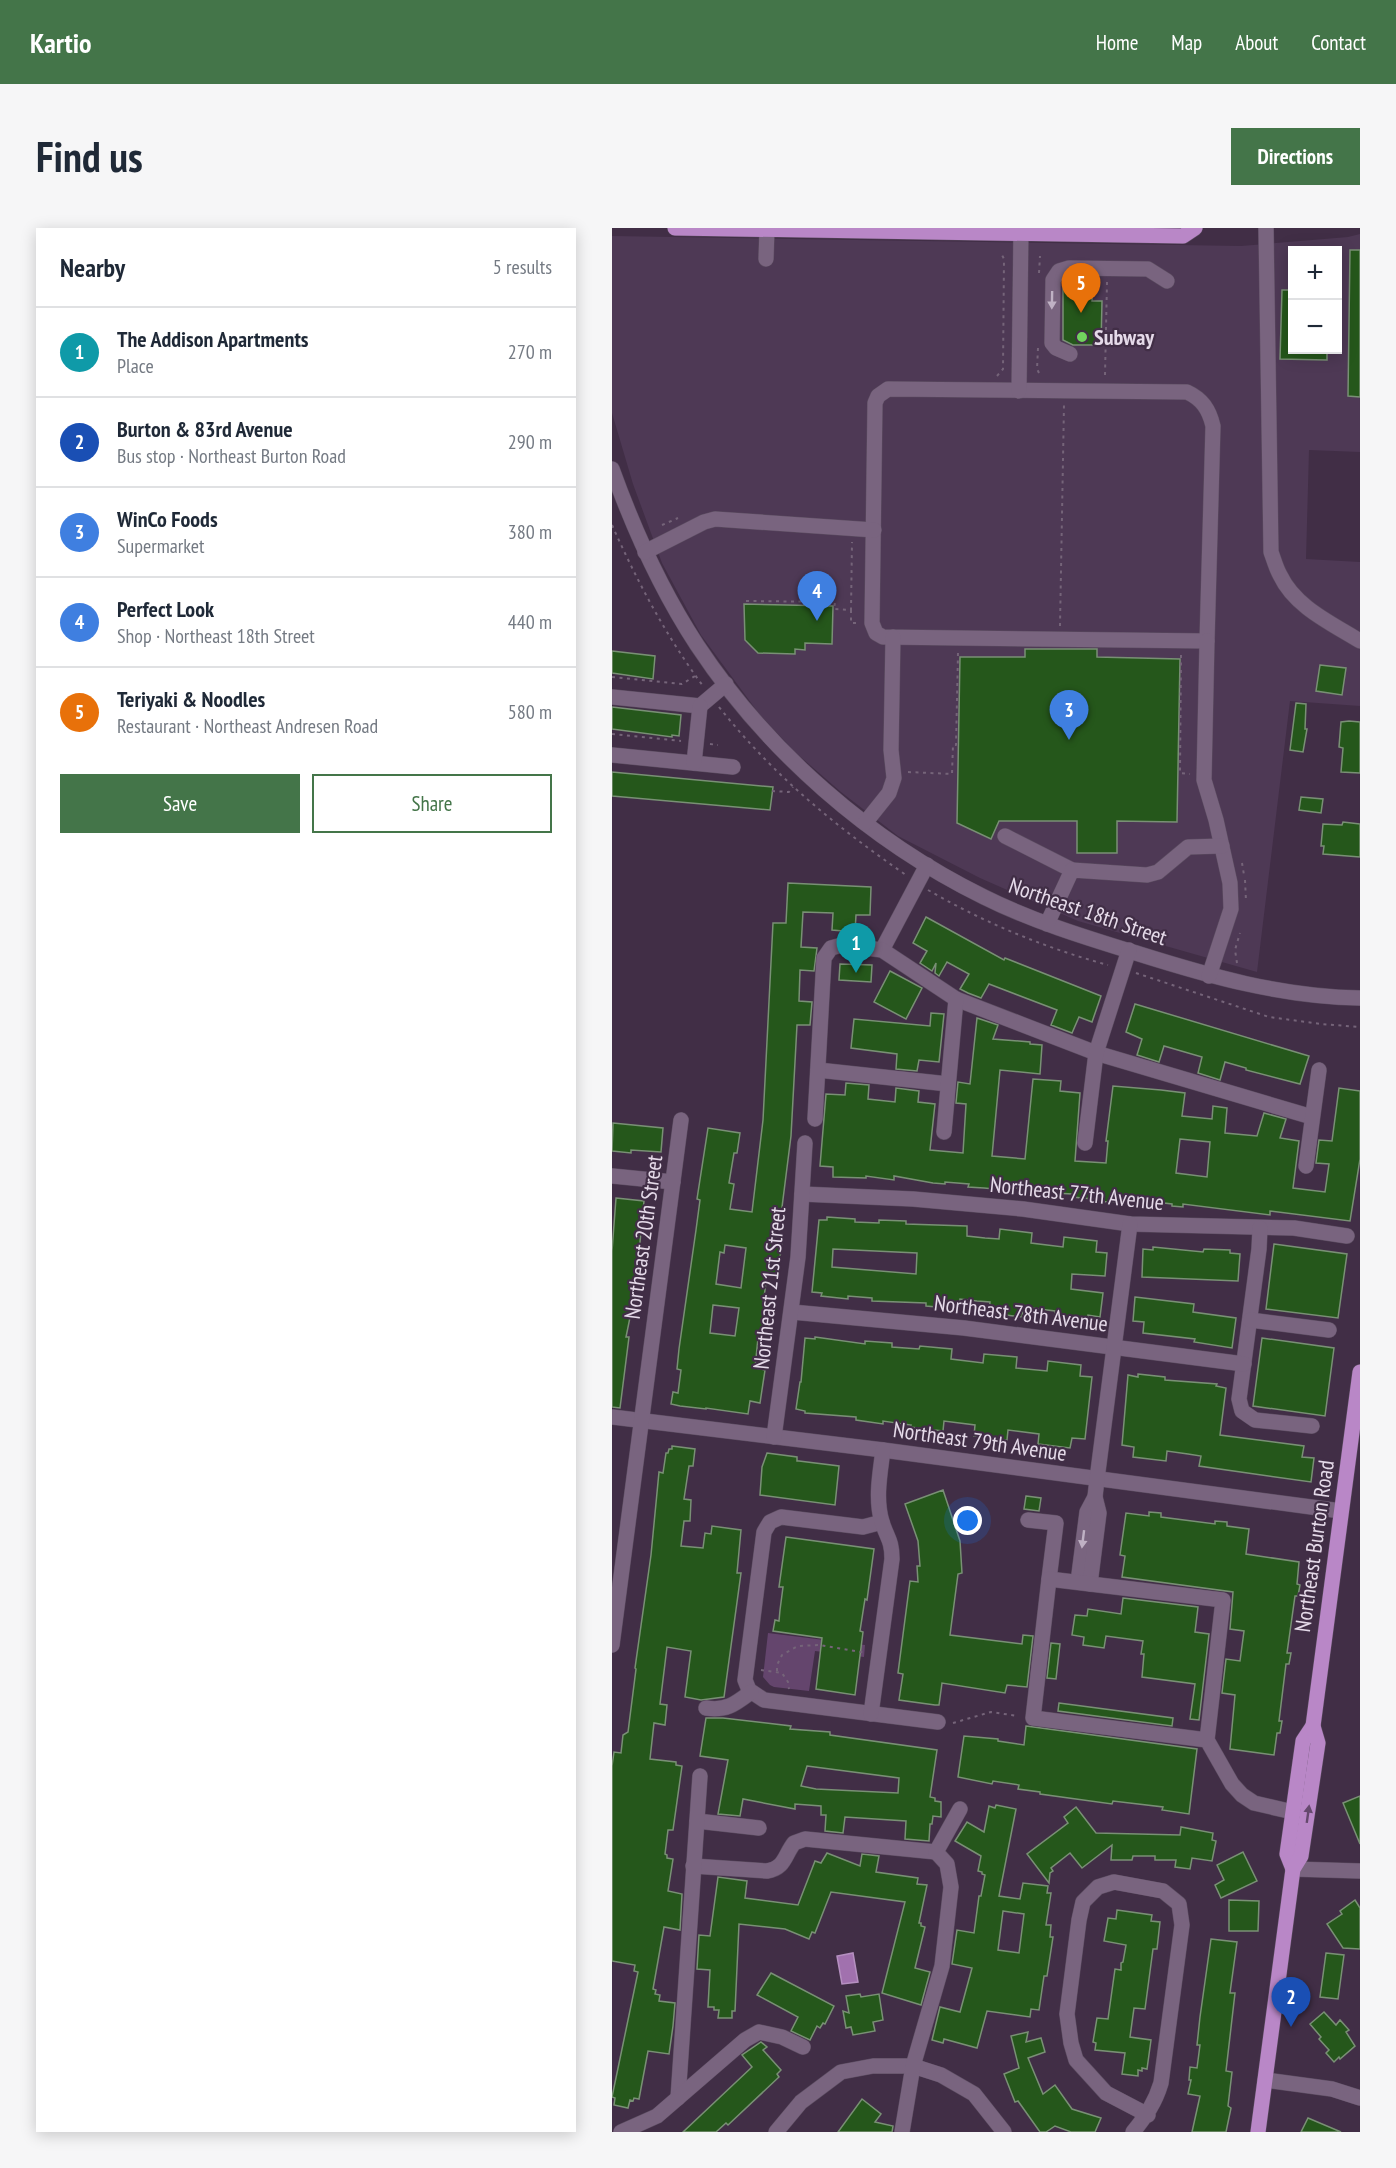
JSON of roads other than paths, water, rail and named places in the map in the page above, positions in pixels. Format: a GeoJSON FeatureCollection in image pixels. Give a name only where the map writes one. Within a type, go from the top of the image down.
{"type":"FeatureCollection","features":[{"type":"Feature","properties":{"kind":"main road"},"geometry":{"type":"LineString","coordinates":[[675,228],[1021,231],[1183,236],[1195,228]]}},
{"type":"Feature","properties":{"kind":"main road","name":"Northeast Burton Road"},"geometry":{"type":"LineString","coordinates":[[1293,1869],[1287,1854],[1303,1740],[1312,1726],[1360,1372]]}},
{"type":"Feature","properties":{"kind":"main road","name":"Northeast Burton Road"},"geometry":{"type":"LineString","coordinates":[[1258,2132],[1293,1869],[1302,1856],[1318,1743],[1312,1726]]}},
{"type":"Feature","properties":{"kind":"street"},"geometry":{"type":"LineString","coordinates":[[1266,228],[1271,552],[1280,576],[1294,596],[1314,613],[1360,641]]}},
{"type":"Feature","properties":{"kind":"street"},"geometry":{"type":"LineString","coordinates":[[766,259],[767,229]]}},
{"type":"Feature","properties":{"kind":"street"},"geometry":{"type":"LineString","coordinates":[[1019,391],[1021,231]]}},
{"type":"Feature","properties":{"kind":"street"},"geometry":{"type":"LineString","coordinates":[[1070,354],[1056,348],[1052,343],[1053,285],[1055,275],[1059,271],[1069,268],[1148,269],[1167,281]]}},
{"type":"Feature","properties":{"kind":"street"},"geometry":{"type":"LineString","coordinates":[[1207,641],[879,635],[872,627],[875,403],[880,393],[888,389],[1187,392],[1197,397],[1211,415],[1213,426],[1204,780],[1230,883],[1231,909],[1209,976]]}},
{"type":"Feature","properties":{"kind":"street","name":"Northeast 18th Street"},"geometry":{"type":"LineString","coordinates":[[612,469],[645,552],[665,592],[697,645],[764,730],[803,770],[865,823],[927,865],[984,898],[1047,924],[1209,976],[1291,993],[1360,998]]}},
{"type":"Feature","properties":{"kind":"street"},"geometry":{"type":"LineString","coordinates":[[645,552],[704,522],[715,519],[852,536],[874,530]]}},
{"type":"Feature","properties":{"kind":"street"},"geometry":{"type":"LineString","coordinates":[[865,823],[889,793],[894,778],[891,750],[894,637]]}},
{"type":"Feature","properties":{"kind":"street"},"geometry":{"type":"LineString","coordinates":[[694,763],[705,701],[726,684]]}},
{"type":"Feature","properties":{"kind":"street"},"geometry":{"type":"LineString","coordinates":[[612,698],[705,701]]}},
{"type":"Feature","properties":{"kind":"street"},"geometry":{"type":"LineString","coordinates":[[612,755],[733,767]]}},
{"type":"Feature","properties":{"kind":"street"},"geometry":{"type":"LineString","coordinates":[[1005,836],[1072,870],[1147,875],[1158,872],[1188,847],[1222,846]]}},
{"type":"Feature","properties":{"kind":"street"},"geometry":{"type":"LineString","coordinates":[[882,950],[927,865]]}},
{"type":"Feature","properties":{"kind":"street"},"geometry":{"type":"LineString","coordinates":[[1047,924],[1072,870]]}},
{"type":"Feature","properties":{"kind":"street"},"geometry":{"type":"LineString","coordinates":[[815,1119],[825,958],[827,952],[842,945],[882,950],[956,999],[1096,1053],[1312,1117]]}},
{"type":"Feature","properties":{"kind":"street"},"geometry":{"type":"LineString","coordinates":[[1085,1143],[1096,1053],[1129,951]]}},
{"type":"Feature","properties":{"kind":"street"},"geometry":{"type":"LineString","coordinates":[[944,1132],[956,999]]}},
{"type":"Feature","properties":{"kind":"street"},"geometry":{"type":"LineString","coordinates":[[818,1070],[948,1084]]}},
{"type":"Feature","properties":{"kind":"street"},"geometry":{"type":"LineString","coordinates":[[1306,1166],[1319,1070]]}},
{"type":"Feature","properties":{"kind":"street","name":"Northeast 20th Street"},"geometry":{"type":"LineString","coordinates":[[612,1645],[681,1120]]}},
{"type":"Feature","properties":{"kind":"street","name":"Northeast 21st Street"},"geometry":{"type":"LineString","coordinates":[[774,1437],[792,1312],[805,1143]]}},
{"type":"Feature","properties":{"kind":"street"},"geometry":{"type":"LineString","coordinates":[[612,1176],[673,1182]]}},
{"type":"Feature","properties":{"kind":"street","name":"Northeast 77th Avenue"},"geometry":{"type":"LineString","coordinates":[[802,1194],[924,1200],[1023,1209],[1130,1224],[1294,1228],[1347,1236]]}},
{"type":"Feature","properties":{"kind":"street"},"geometry":{"type":"LineString","coordinates":[[1084,1583],[1099,1513],[1095,1497],[1130,1224]]}},
{"type":"Feature","properties":{"kind":"street"},"geometry":{"type":"LineString","coordinates":[[1260,1228],[1239,1399],[1242,1411],[1255,1420],[1312,1426]]}},
{"type":"Feature","properties":{"kind":"street","name":"Northeast 78th Avenue"},"geometry":{"type":"LineString","coordinates":[[792,1312],[964,1328],[1244,1364]]}},
{"type":"Feature","properties":{"kind":"street"},"geometry":{"type":"LineString","coordinates":[[1250,1320],[1329,1330]]}},
{"type":"Feature","properties":{"kind":"street","name":"Northeast 79th Avenue"},"geometry":{"type":"LineString","coordinates":[[612,1417],[883,1450],[1341,1511]]}},
{"type":"Feature","properties":{"kind":"street"},"geometry":{"type":"LineString","coordinates":[[872,1714],[892,1559],[892,1543],[882,1522],[879,1503],[883,1450]]}},
{"type":"Feature","properties":{"kind":"street"},"geometry":{"type":"LineString","coordinates":[[882,1522],[863,1527],[782,1517],[770,1522],[764,1532],[745,1680],[750,1691],[764,1700],[938,1722]]}},
{"type":"Feature","properties":{"kind":"street"},"geometry":{"type":"LineString","coordinates":[[1028,1520],[1056,1523],[1033,1718],[1207,1740]]}},
{"type":"Feature","properties":{"kind":"street"},"geometry":{"type":"LineString","coordinates":[[1049,1579],[1223,1600],[1207,1740],[1232,1784],[1242,1795],[1254,1803],[1293,1812]]}},
{"type":"Feature","properties":{"kind":"street"},"geometry":{"type":"LineString","coordinates":[[706,1708],[720,1710],[735,1704],[750,1691]]}},
{"type":"Feature","properties":{"kind":"street"},"geometry":{"type":"LineString","coordinates":[[678,2098],[700,1776]]}},
{"type":"Feature","properties":{"kind":"street"},"geometry":{"type":"LineString","coordinates":[[936,1852],[960,1809]]}},
{"type":"Feature","properties":{"kind":"street"},"geometry":{"type":"LineString","coordinates":[[697,1821],[759,1828]]}},
{"type":"Feature","properties":{"kind":"street"},"geometry":{"type":"LineString","coordinates":[[693,1866],[774,1870],[786,1860],[794,1843],[805,1839],[936,1852],[947,1864],[951,1887],[942,1966],[913,2066],[902,2132]]}},
{"type":"Feature","properties":{"kind":"street"},"geometry":{"type":"LineString","coordinates":[[1293,1869],[1360,1871]]}},
{"type":"Feature","properties":{"kind":"street"},"geometry":{"type":"LineString","coordinates":[[1132,2132],[1148,2115],[1161,2083],[1182,1925],[1179,1904],[1163,1890],[1114,1882],[1098,1887],[1083,1902],[1067,2014],[1071,2043],[1076,2060],[1106,2093],[1148,2115]]}},
{"type":"Feature","properties":{"kind":"street"},"geometry":{"type":"LineString","coordinates":[[621,2132],[650,2126],[657,2116],[745,2040],[759,2032],[782,2037],[803,2047]]}},
{"type":"Feature","properties":{"kind":"street"},"geometry":{"type":"LineString","coordinates":[[776,2132],[801,2102],[841,2072],[873,2066],[913,2066],[941,2075],[974,2094],[1004,2132]]}},
{"type":"Feature","properties":{"kind":"street"},"geometry":{"type":"LineString","coordinates":[[1265,2080],[1332,2089],[1360,2098]]}},
{"type":"Feature","properties":{"kind":"place","name":"Teriyaki & Noodles"},"geometry":{"type":"Point","coordinates":[1081,313]}},
{"type":"Feature","properties":{"kind":"place","name":"Subway"},"geometry":{"type":"Point","coordinates":[1082,337]}},
{"type":"Feature","properties":{"kind":"place","name":"Perfect Look"},"geometry":{"type":"Point","coordinates":[817,621]}},
{"type":"Feature","properties":{"kind":"place","name":"WinCo Foods"},"geometry":{"type":"Point","coordinates":[1069,740]}},
{"type":"Feature","properties":{"kind":"place","name":"The Addison Apartments"},"geometry":{"type":"Point","coordinates":[856,973]}},
{"type":"Feature","properties":{"kind":"place","name":"Burton & 83rd Avenue"},"geometry":{"type":"Point","coordinates":[1291,2027]}}]}
